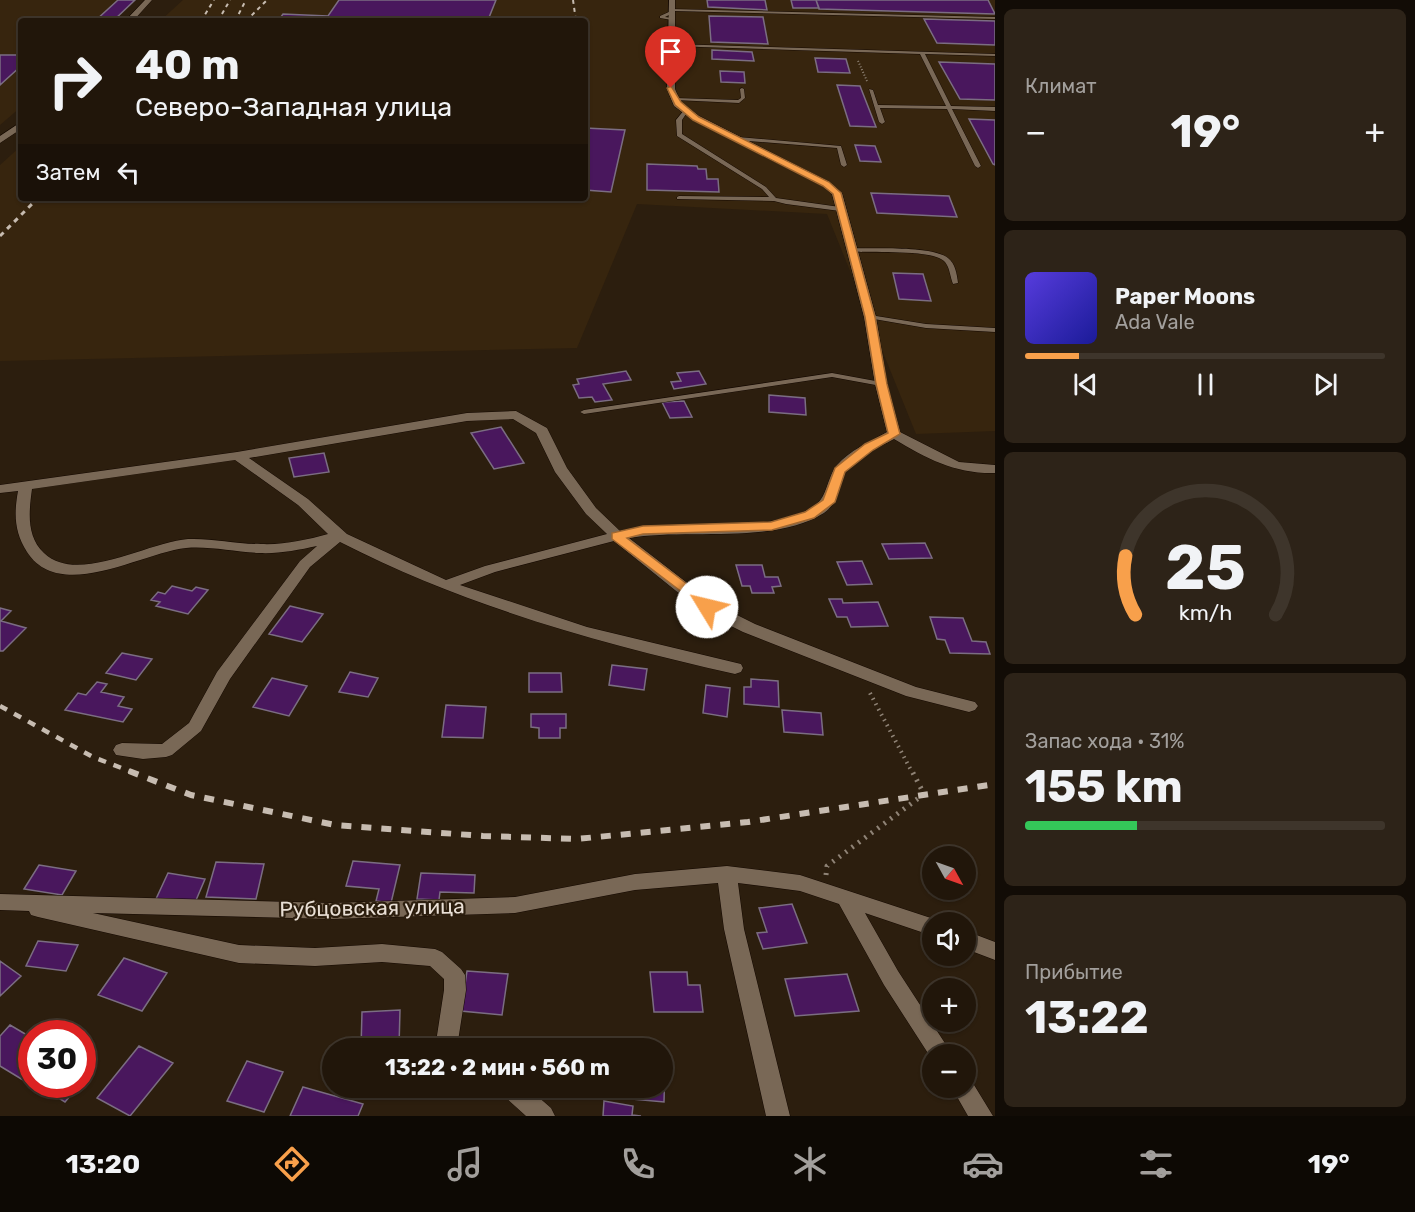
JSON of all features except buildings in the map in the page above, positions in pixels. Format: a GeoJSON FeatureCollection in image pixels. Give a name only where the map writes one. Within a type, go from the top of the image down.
{"type":"FeatureCollection","features":[{"type":"Feature","properties":{"kind":"street"},"geometry":{"type":"LineString","coordinates":[[132,18],[149,0]]}},
{"type":"Feature","properties":{"kind":"street"},"geometry":{"type":"LineString","coordinates":[[672,0],[671,88],[675,99],[685,111],[834,189],[870,317],[881,384],[894,434],[943,462],[973,471],[995,469]]}},
{"type":"Feature","properties":{"kind":"street"},"geometry":{"type":"LineString","coordinates":[[0,140],[18,127]]}},
{"type":"Feature","properties":{"kind":"street"},"geometry":{"type":"LineString","coordinates":[[0,489],[237,456],[467,417],[516,415],[542,431],[560,469],[591,511],[617,536],[707,607],[768,636],[912,692],[969,706]]}},
{"type":"Feature","properties":{"kind":"street"},"geometry":{"type":"LineString","coordinates":[[446,585],[490,568],[643,530],[772,526],[810,515],[828,502],[839,471],[869,447],[894,434]]}},
{"type":"Feature","properties":{"kind":"street"},"geometry":{"type":"LineString","coordinates":[[237,456],[312,509],[339,535],[446,585],[573,629],[735,668]]}},
{"type":"Feature","properties":{"kind":"street"},"geometry":{"type":"LineString","coordinates":[[25,487],[21,517],[34,553],[47,564],[62,570],[88,569],[185,544],[216,543],[270,549],[303,546],[339,535]]}},
{"type":"Feature","properties":{"kind":"street"},"geometry":{"type":"LineString","coordinates":[[122,750],[143,752],[166,750],[195,727],[223,676],[280,602],[305,564],[339,535]]}},
{"type":"Feature","properties":{"kind":"street"},"geometry":{"type":"LineString","coordinates":[[727,874],[734,929],[778,1116]]}},
{"type":"Feature","properties":{"kind":"street","name":"Рубцовская улица"},"geometry":{"type":"LineString","coordinates":[[8,903],[108,903],[331,911],[515,905],[635,882],[727,874],[772,878],[825,890],[847,900],[922,924]]}},
{"type":"Feature","properties":{"kind":"street"},"geometry":{"type":"LineString","coordinates":[[847,900],[891,978],[934,1044]]}},
{"type":"Feature","properties":{"kind":"street","name":"Рубцовская улица"},"geometry":{"type":"LineString","coordinates":[[8,903],[239,954],[315,957],[382,953],[435,957],[454,975],[455,990],[448,1038]]}},
{"type":"Feature","properties":{"kind":"street"},"geometry":{"type":"LineString","coordinates":[[976,944],[995,951]]}},
{"type":"Feature","properties":{"kind":"street"},"geometry":{"type":"LineString","coordinates":[[523,1098],[543,1116]]}},
{"type":"Feature","properties":{"kind":"street"},"geometry":{"type":"LineString","coordinates":[[969,1098],[981,1116]]}},
{"type":"Feature","properties":{"kind":"lane"},"geometry":{"type":"LineString","coordinates":[[698,0],[699,10]]}},
{"type":"Feature","properties":{"kind":"lane"},"geometry":{"type":"LineString","coordinates":[[671,14],[699,10],[995,18]]}},
{"type":"Feature","properties":{"kind":"lane"},"geometry":{"type":"LineString","coordinates":[[671,45],[995,55]]}},
{"type":"Feature","properties":{"kind":"lane"},"geometry":{"type":"LineString","coordinates":[[922,53],[978,166]]}},
{"type":"Feature","properties":{"kind":"lane"},"geometry":{"type":"LineString","coordinates":[[675,99],[739,102],[743,98],[742,89]]}},
{"type":"Feature","properties":{"kind":"lane"},"geometry":{"type":"LineString","coordinates":[[871,90],[882,122]]}},
{"type":"Feature","properties":{"kind":"lane"},"geometry":{"type":"LineString","coordinates":[[876,106],[995,110]]}},
{"type":"Feature","properties":{"kind":"lane"},"geometry":{"type":"LineString","coordinates":[[685,111],[679,120],[679,135],[764,188],[774,199]]}},
{"type":"Feature","properties":{"kind":"lane"},"geometry":{"type":"LineString","coordinates":[[738,140],[838,147],[844,165]]}},
{"type":"Feature","properties":{"kind":"lane"},"geometry":{"type":"LineString","coordinates":[[679,198],[774,199],[840,209]]}},
{"type":"Feature","properties":{"kind":"lane"},"geometry":{"type":"LineString","coordinates":[[850,250],[930,255],[944,258],[951,266],[955,283]]}},
{"type":"Feature","properties":{"kind":"lane"},"geometry":{"type":"LineString","coordinates":[[870,317],[926,326],[995,330]]}},
{"type":"Feature","properties":{"kind":"lane"},"geometry":{"type":"LineString","coordinates":[[584,412],[832,375],[881,384]]}},
{"type":"Feature","properties":{"kind":"path"},"geometry":{"type":"LineString","coordinates":[[855,52],[871,90]]}},
{"type":"Feature","properties":{"kind":"path"},"geometry":{"type":"LineString","coordinates":[[825,890],[827,866],[924,794],[859,671]]}},
{"type":"Feature","properties":{"kind":"shaded area"},"geometry":{"type":"Polygon","coordinates":[[[0,0],[135,0],[116,18],[18,18],[18,110],[0,125],[0,0]]]}},
{"type":"Feature","properties":{"kind":"shaded area"},"geometry":{"type":"Polygon","coordinates":[[[183,0],[995,0],[995,431],[916,434],[827,214],[637,204],[577,348],[0,361],[0,165],[18,149],[18,201],[588,201],[588,18],[163,18],[183,0]]]}},
{"type":"Feature","properties":{"kind":"railway"},"geometry":{"type":"LineString","coordinates":[[203,18],[214,0]]}},
{"type":"Feature","properties":{"kind":"railway"},"geometry":{"type":"LineString","coordinates":[[220,18],[230,0]]}},
{"type":"Feature","properties":{"kind":"railway"},"geometry":{"type":"LineString","coordinates":[[237,18],[246,0]]}},
{"type":"Feature","properties":{"kind":"railway"},"geometry":{"type":"LineString","coordinates":[[249,18],[267,0]]}},
{"type":"Feature","properties":{"kind":"railway"},"geometry":{"type":"LineString","coordinates":[[573,0],[576,18]]}},
{"type":"Feature","properties":{"kind":"railway"},"geometry":{"type":"LineString","coordinates":[[0,236],[35,201]]}},
{"type":"Feature","properties":{"kind":"railway"},"geometry":{"type":"LineString","coordinates":[[0,706],[93,757],[132,772]]}},
{"type":"Feature","properties":{"kind":"railway"},"geometry":{"type":"LineString","coordinates":[[129,771],[191,795],[335,825],[483,836],[577,839],[748,822],[995,784]]}},
{"type":"Feature","properties":{"kind":"route"},"geometry":{"type":"LineString","coordinates":[[671,88],[677,104],[696,118],[826,184],[837,193],[850,250],[870,317],[880,363],[881,384],[894,434],[855,456],[839,471],[834,492],[828,502],[810,515],[772,526],[643,530],[617,536],[668,579],[707,607]]}}]}
